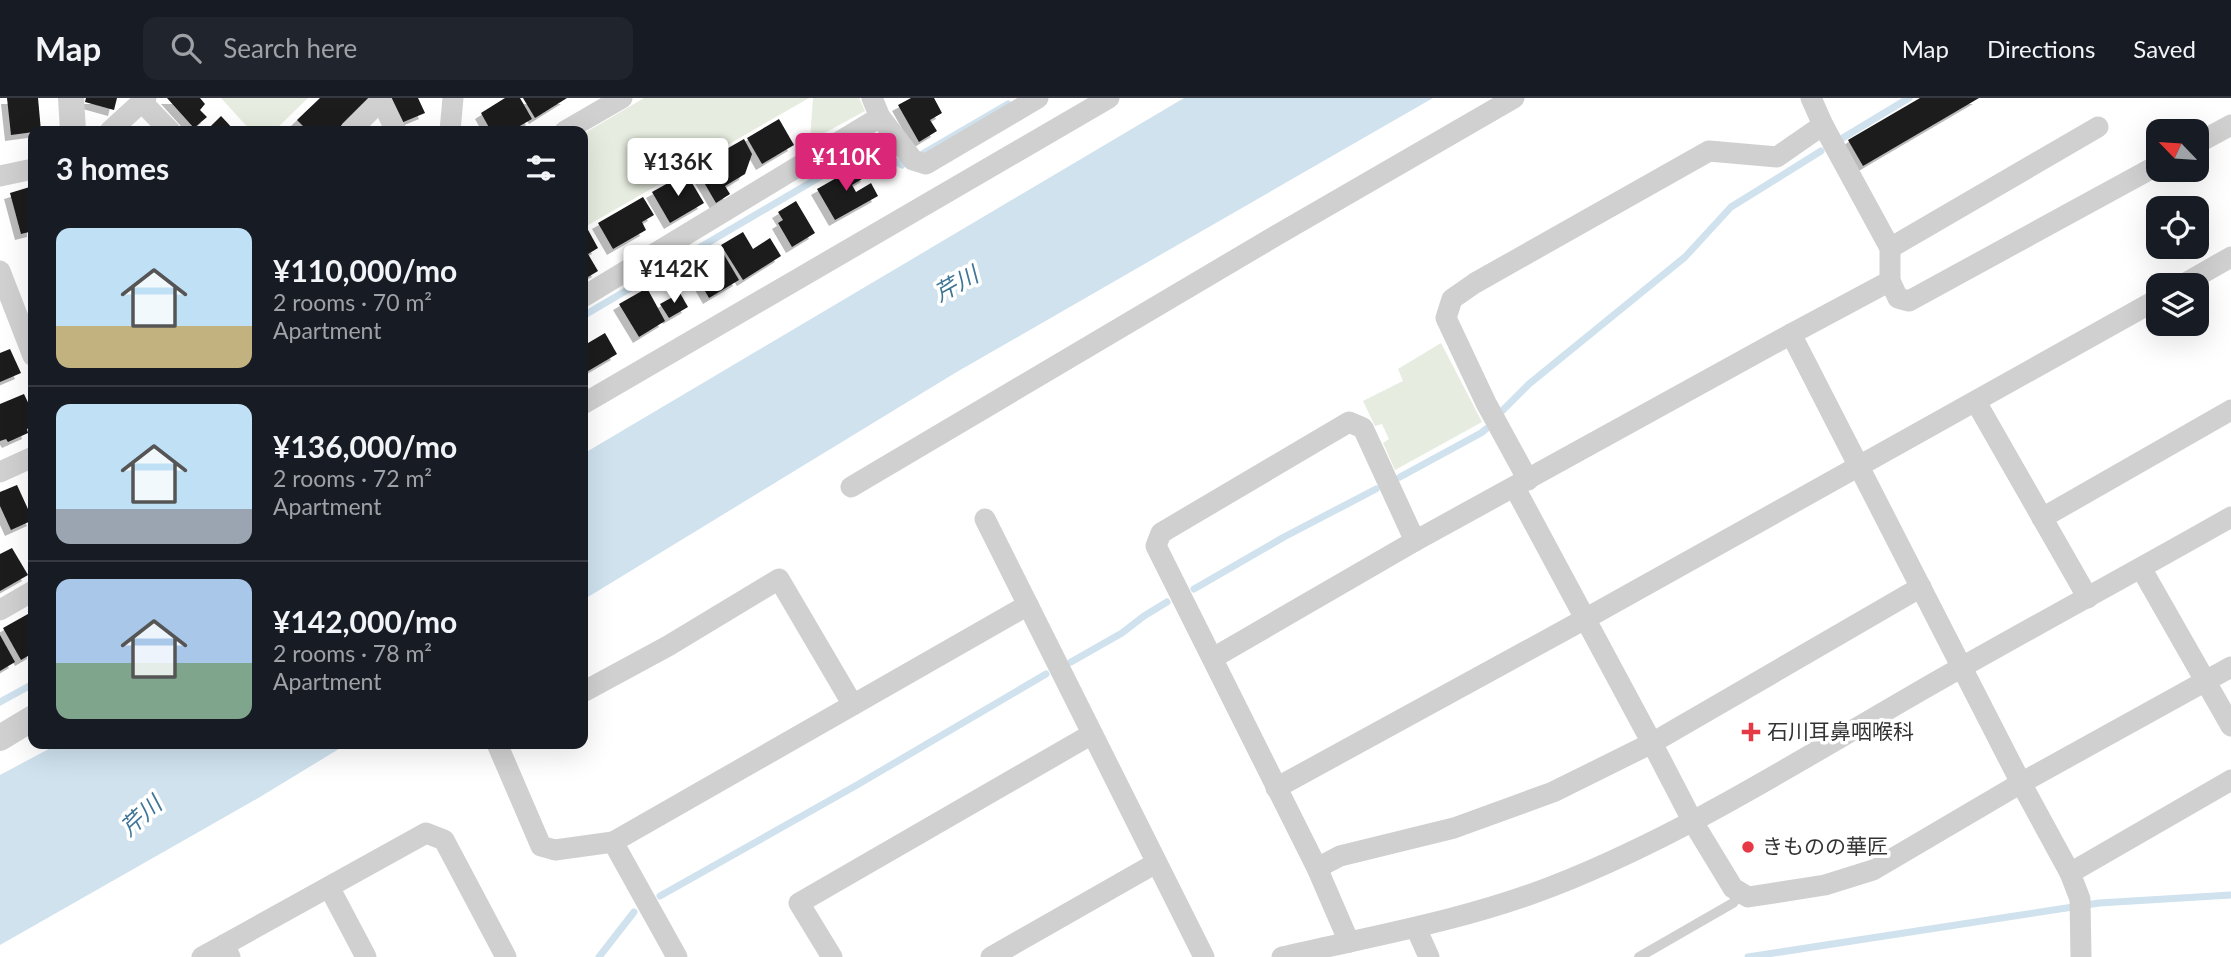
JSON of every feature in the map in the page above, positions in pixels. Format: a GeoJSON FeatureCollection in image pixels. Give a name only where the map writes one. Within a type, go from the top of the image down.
{"type":"FeatureCollection","features":[{"type":"Feature","properties":{"kind":"street"},"geometry":{"type":"LineString","coordinates":[[71,98],[73,126]]}},
{"type":"Feature","properties":{"kind":"street"},"geometry":{"type":"LineString","coordinates":[[450,126],[453,98]]}},
{"type":"Feature","properties":{"kind":"street"},"geometry":{"type":"LineString","coordinates":[[574,126],[622,98]]}},
{"type":"Feature","properties":{"kind":"street"},"geometry":{"type":"LineString","coordinates":[[588,294],[876,108],[912,160],[926,164],[1038,98]]}},
{"type":"Feature","properties":{"kind":"street"},"geometry":{"type":"LineString","coordinates":[[588,401],[1109,98]]}},
{"type":"Feature","properties":{"kind":"street"},"geometry":{"type":"LineString","coordinates":[[851,487],[1276,235],[1514,98]]}},
{"type":"Feature","properties":{"kind":"street"},"geometry":{"type":"LineString","coordinates":[[1811,98],[1890,248],[1890,281],[1898,298],[1909,301],[2146,172]]}},
{"type":"Feature","properties":{"kind":"street"},"geometry":{"type":"LineString","coordinates":[[115,126],[144,100],[166,126]]}},
{"type":"Feature","properties":{"kind":"street"},"geometry":{"type":"LineString","coordinates":[[355,126],[381,100],[394,126]]}},
{"type":"Feature","properties":{"kind":"street"},"geometry":{"type":"LineString","coordinates":[[1824,125],[1777,157],[1709,151],[1475,283],[1452,299],[1446,318],[1585,619],[1693,822],[1733,888],[1748,897],[1825,885],[1873,870],[2021,783],[2231,667]]}},
{"type":"Feature","properties":{"kind":"street"},"geometry":{"type":"LineString","coordinates":[[2209,137],[2231,125]]}},
{"type":"Feature","properties":{"kind":"street"},"geometry":{"type":"LineString","coordinates":[[1890,248],[2098,127]]}},
{"type":"Feature","properties":{"kind":"street"},"geometry":{"type":"LineString","coordinates":[[0,176],[28,170]]}},
{"type":"Feature","properties":{"kind":"street"},"geometry":{"type":"LineString","coordinates":[[2203,273],[2231,257]]}},
{"type":"Feature","properties":{"kind":"street"},"geometry":{"type":"LineString","coordinates":[[0,271],[8,318],[28,348]]}},
{"type":"Feature","properties":{"kind":"street"},"geometry":{"type":"LineString","coordinates":[[1213,658],[1415,541],[1890,281]]}},
{"type":"Feature","properties":{"kind":"street"},"geometry":{"type":"LineString","coordinates":[[1276,788],[2146,306]]}},
{"type":"Feature","properties":{"kind":"street"},"geometry":{"type":"LineString","coordinates":[[1791,334],[2021,783],[2070,873],[2080,906],[2081,957]]}},
{"type":"Feature","properties":{"kind":"street"},"geometry":{"type":"LineString","coordinates":[[1976,402],[2088,598]]}},
{"type":"Feature","properties":{"kind":"street"},"geometry":{"type":"LineString","coordinates":[[2042,517],[2231,410]]}},
{"type":"Feature","properties":{"kind":"street"},"geometry":{"type":"LineString","coordinates":[[1349,942],[1317,869],[1156,546],[1161,533],[1349,422],[1363,428],[1415,541]]}},
{"type":"Feature","properties":{"kind":"street"},"geometry":{"type":"LineString","coordinates":[[0,472],[28,459]]}},
{"type":"Feature","properties":{"kind":"street"},"geometry":{"type":"LineString","coordinates":[[1282,957],[1486,910],[1553,886],[1693,822],[1962,666],[2231,517]]}},
{"type":"Feature","properties":{"kind":"street"},"geometry":{"type":"LineString","coordinates":[[985,519],[1204,957]]}},
{"type":"Feature","properties":{"kind":"street"},"geometry":{"type":"LineString","coordinates":[[2141,568],[2231,726]]}},
{"type":"Feature","properties":{"kind":"street"},"geometry":{"type":"LineString","coordinates":[[588,689],[668,646],[779,579],[853,705]]}},
{"type":"Feature","properties":{"kind":"street"},"geometry":{"type":"LineString","coordinates":[[1317,869],[1340,856],[1454,828],[1553,792],[1652,743],[1921,587]]}},
{"type":"Feature","properties":{"kind":"street"},"geometry":{"type":"LineString","coordinates":[[0,610],[28,594]]}},
{"type":"Feature","properties":{"kind":"street"},"geometry":{"type":"LineString","coordinates":[[499,749],[541,846],[555,850],[613,842],[1028,605]]}},
{"type":"Feature","properties":{"kind":"street"},"geometry":{"type":"LineString","coordinates":[[0,738],[28,721]]}},
{"type":"Feature","properties":{"kind":"street"},"geometry":{"type":"LineString","coordinates":[[832,957],[799,903],[1092,734]]}},
{"type":"Feature","properties":{"kind":"street"},"geometry":{"type":"LineString","coordinates":[[2070,873],[2231,780]]}},
{"type":"Feature","properties":{"kind":"street"},"geometry":{"type":"LineString","coordinates":[[202,957],[227,951],[328,887],[426,833],[444,840],[506,957]]}},
{"type":"Feature","properties":{"kind":"street"},"geometry":{"type":"LineString","coordinates":[[613,842],[677,957]]}},
{"type":"Feature","properties":{"kind":"street"},"geometry":{"type":"LineString","coordinates":[[991,957],[1156,863]]}},
{"type":"Feature","properties":{"kind":"street"},"geometry":{"type":"LineString","coordinates":[[328,887],[366,957]]}},
{"type":"Feature","properties":{"kind":"street"},"geometry":{"type":"LineString","coordinates":[[1416,928],[1429,957]]}},
{"type":"Feature","properties":{"kind":"lane"},"geometry":{"type":"LineString","coordinates":[[1639,957],[1733,903],[1740,892]]}},
{"type":"Feature","properties":{"kind":"shaded area"},"geometry":{"type":"Polygon","coordinates":[[[221,98],[308,98],[279,126],[246,126],[221,98]]]}},
{"type":"Feature","properties":{"kind":"shaded area"},"geometry":{"type":"Polygon","coordinates":[[[644,98],[809,98],[588,225],[588,131],[644,98]]]}},
{"type":"Feature","properties":{"kind":"shaded area"},"geometry":{"type":"Polygon","coordinates":[[[813,98],[859,98],[865,111],[810,141],[813,98]]]}},
{"type":"Feature","properties":{"kind":"shaded area"},"geometry":{"type":"Polygon","coordinates":[[[1441,343],[1482,422],[1395,470],[1383,443],[1389,439],[1382,424],[1375,426],[1363,401],[1403,381],[1398,369],[1441,343]]]}},
{"type":"Feature","properties":{"kind":"water","name":"芹川"},"geometry":{"type":"Polygon","coordinates":[[[1184,98],[1433,98],[955,373],[588,597],[588,451],[1184,98]]]}},
{"type":"Feature","properties":{"kind":"water","name":"芹川"},"geometry":{"type":"Polygon","coordinates":[[[49,749],[339,749],[0,945],[0,775],[49,749]]]}},
{"type":"Feature","properties":{"kind":"building"},"geometry":{"type":"Polygon","coordinates":[[[7,98],[38,98],[41,126],[28,126],[28,133],[11,135],[7,98]]]}},
{"type":"Feature","properties":{"kind":"building"},"geometry":{"type":"Polygon","coordinates":[[[86,98],[117,98],[114,110],[85,102],[86,98]]]}},
{"type":"Feature","properties":{"kind":"building"},"geometry":{"type":"Polygon","coordinates":[[[167,98],[200,98],[205,104],[200,110],[207,117],[196,126],[192,126],[167,98]]]}},
{"type":"Feature","properties":{"kind":"building"},"geometry":{"type":"Polygon","coordinates":[[[320,98],[374,100],[345,126],[303,126],[297,120],[320,98]]]}},
{"type":"Feature","properties":{"kind":"building"},"geometry":{"type":"Polygon","coordinates":[[[390,98],[418,98],[425,113],[401,123],[390,98]]]}},
{"type":"Feature","properties":{"kind":"building"},"geometry":{"type":"Polygon","coordinates":[[[505,98],[520,98],[532,119],[520,126],[488,126],[481,113],[505,98]]]}},
{"type":"Feature","properties":{"kind":"building"},"geometry":{"type":"Polygon","coordinates":[[[523,98],[567,98],[535,118],[523,98]]]}},
{"type":"Feature","properties":{"kind":"building"},"geometry":{"type":"Polygon","coordinates":[[[911,98],[934,98],[942,113],[930,120],[937,131],[919,142],[898,105],[911,98]]]}},
{"type":"Feature","properties":{"kind":"building"},"geometry":{"type":"Polygon","coordinates":[[[1920,98],[1979,98],[1863,166],[1848,140],[1920,98]]]}},
{"type":"Feature","properties":{"kind":"building"},"geometry":{"type":"Polygon","coordinates":[[[221,116],[230,126],[211,126],[221,116]]]}},
{"type":"Feature","properties":{"kind":"building"},"geometry":{"type":"Polygon","coordinates":[[[779,119],[794,145],[762,164],[747,138],[779,119]]]}},
{"type":"Feature","properties":{"kind":"building"},"geometry":{"type":"Polygon","coordinates":[[[744,139],[752,154],[745,174],[725,186],[730,194],[716,203],[695,167],[744,139]]]}},
{"type":"Feature","properties":{"kind":"building"},"geometry":{"type":"Polygon","coordinates":[[[859,165],[867,176],[852,185],[856,192],[871,183],[878,196],[835,220],[817,189],[859,165]]]}},
{"type":"Feature","properties":{"kind":"building"},"geometry":{"type":"Polygon","coordinates":[[[686,173],[704,203],[670,223],[652,192],[686,173]]]}},
{"type":"Feature","properties":{"kind":"building"},"geometry":{"type":"Polygon","coordinates":[[[28,188],[28,232],[21,234],[10,193],[28,188]]]}},
{"type":"Feature","properties":{"kind":"building"},"geometry":{"type":"Polygon","coordinates":[[[643,197],[654,215],[642,222],[646,230],[613,249],[598,223],[643,197]]]}},
{"type":"Feature","properties":{"kind":"building"},"geometry":{"type":"Polygon","coordinates":[[[796,201],[815,233],[792,247],[778,223],[783,220],[778,212],[796,201]]]}},
{"type":"Feature","properties":{"kind":"building"},"geometry":{"type":"Polygon","coordinates":[[[588,230],[598,248],[588,254],[588,230]]]}},
{"type":"Feature","properties":{"kind":"building"},"geometry":{"type":"Polygon","coordinates":[[[743,232],[753,249],[770,238],[781,256],[743,280],[721,245],[743,232]]]}},
{"type":"Feature","properties":{"kind":"building"},"geometry":{"type":"Polygon","coordinates":[[[723,253],[739,280],[709,298],[693,270],[723,253]]]}},
{"type":"Feature","properties":{"kind":"building"},"geometry":{"type":"Polygon","coordinates":[[[588,254],[598,271],[588,277],[588,254]]]}},
{"type":"Feature","properties":{"kind":"building"},"geometry":{"type":"Polygon","coordinates":[[[647,288],[665,321],[639,337],[619,304],[647,288]]]}},
{"type":"Feature","properties":{"kind":"building"},"geometry":{"type":"Polygon","coordinates":[[[680,293],[688,307],[669,318],[660,304],[680,293]]]}},
{"type":"Feature","properties":{"kind":"building"},"geometry":{"type":"Polygon","coordinates":[[[605,333],[617,354],[588,371],[588,343],[605,333]]]}},
{"type":"Feature","properties":{"kind":"building"},"geometry":{"type":"Polygon","coordinates":[[[10,349],[21,373],[0,382],[0,353],[10,349]]]}},
{"type":"Feature","properties":{"kind":"building"},"geometry":{"type":"Polygon","coordinates":[[[24,394],[28,402],[28,433],[8,442],[6,439],[0,441],[0,404],[24,394]]]}},
{"type":"Feature","properties":{"kind":"building"},"geometry":{"type":"Polygon","coordinates":[[[17,485],[28,509],[28,522],[11,530],[0,506],[0,492],[17,485]]]}},
{"type":"Feature","properties":{"kind":"building"},"geometry":{"type":"Polygon","coordinates":[[[12,548],[28,575],[0,591],[0,554],[12,548]]]}},
{"type":"Feature","properties":{"kind":"building"},"geometry":{"type":"Polygon","coordinates":[[[28,614],[28,656],[21,660],[3,628],[28,614]]]}},
{"type":"Feature","properties":{"kind":"building"},"geometry":{"type":"Polygon","coordinates":[[[0,635],[15,662],[0,671],[0,635]]]}},
{"type":"Feature","properties":{"kind":"waterway"},"geometry":{"type":"LineString","coordinates":[[1841,139],[1909,98]]}},
{"type":"Feature","properties":{"kind":"waterway"},"geometry":{"type":"LineString","coordinates":[[924,153],[1008,104]]}},
{"type":"Feature","properties":{"kind":"waterway"},"geometry":{"type":"LineString","coordinates":[[588,313],[871,147],[902,165]]}},
{"type":"Feature","properties":{"kind":"waterway"},"geometry":{"type":"LineString","coordinates":[[1502,411],[1529,384],[1685,257],[1731,207],[1821,151]]}},
{"type":"Feature","properties":{"kind":"waterway"},"geometry":{"type":"LineString","coordinates":[[1400,477],[1486,429]]}},
{"type":"Feature","properties":{"kind":"waterway"},"geometry":{"type":"LineString","coordinates":[[1194,589],[1284,537],[1376,489]]}},
{"type":"Feature","properties":{"kind":"waterway"},"geometry":{"type":"LineString","coordinates":[[1071,662],[1122,633],[1167,602]]}},
{"type":"Feature","properties":{"kind":"waterway"},"geometry":{"type":"LineString","coordinates":[[660,896],[1046,674]]}},
{"type":"Feature","properties":{"kind":"waterway"},"geometry":{"type":"LineString","coordinates":[[0,702],[28,687]]}},
{"type":"Feature","properties":{"kind":"waterway"},"geometry":{"type":"LineString","coordinates":[[1748,957],[2099,903],[2231,895]]}},
{"type":"Feature","properties":{"kind":"waterway"},"geometry":{"type":"LineString","coordinates":[[599,957],[634,912]]}},
{"type":"Feature","properties":{"kind":"place","name":"石川耳鼻咽喉科"},"geometry":{"type":"Point","coordinates":[1751,732]}},
{"type":"Feature","properties":{"kind":"place","name":"きものの華匠"},"geometry":{"type":"Point","coordinates":[1748,847]}}]}
